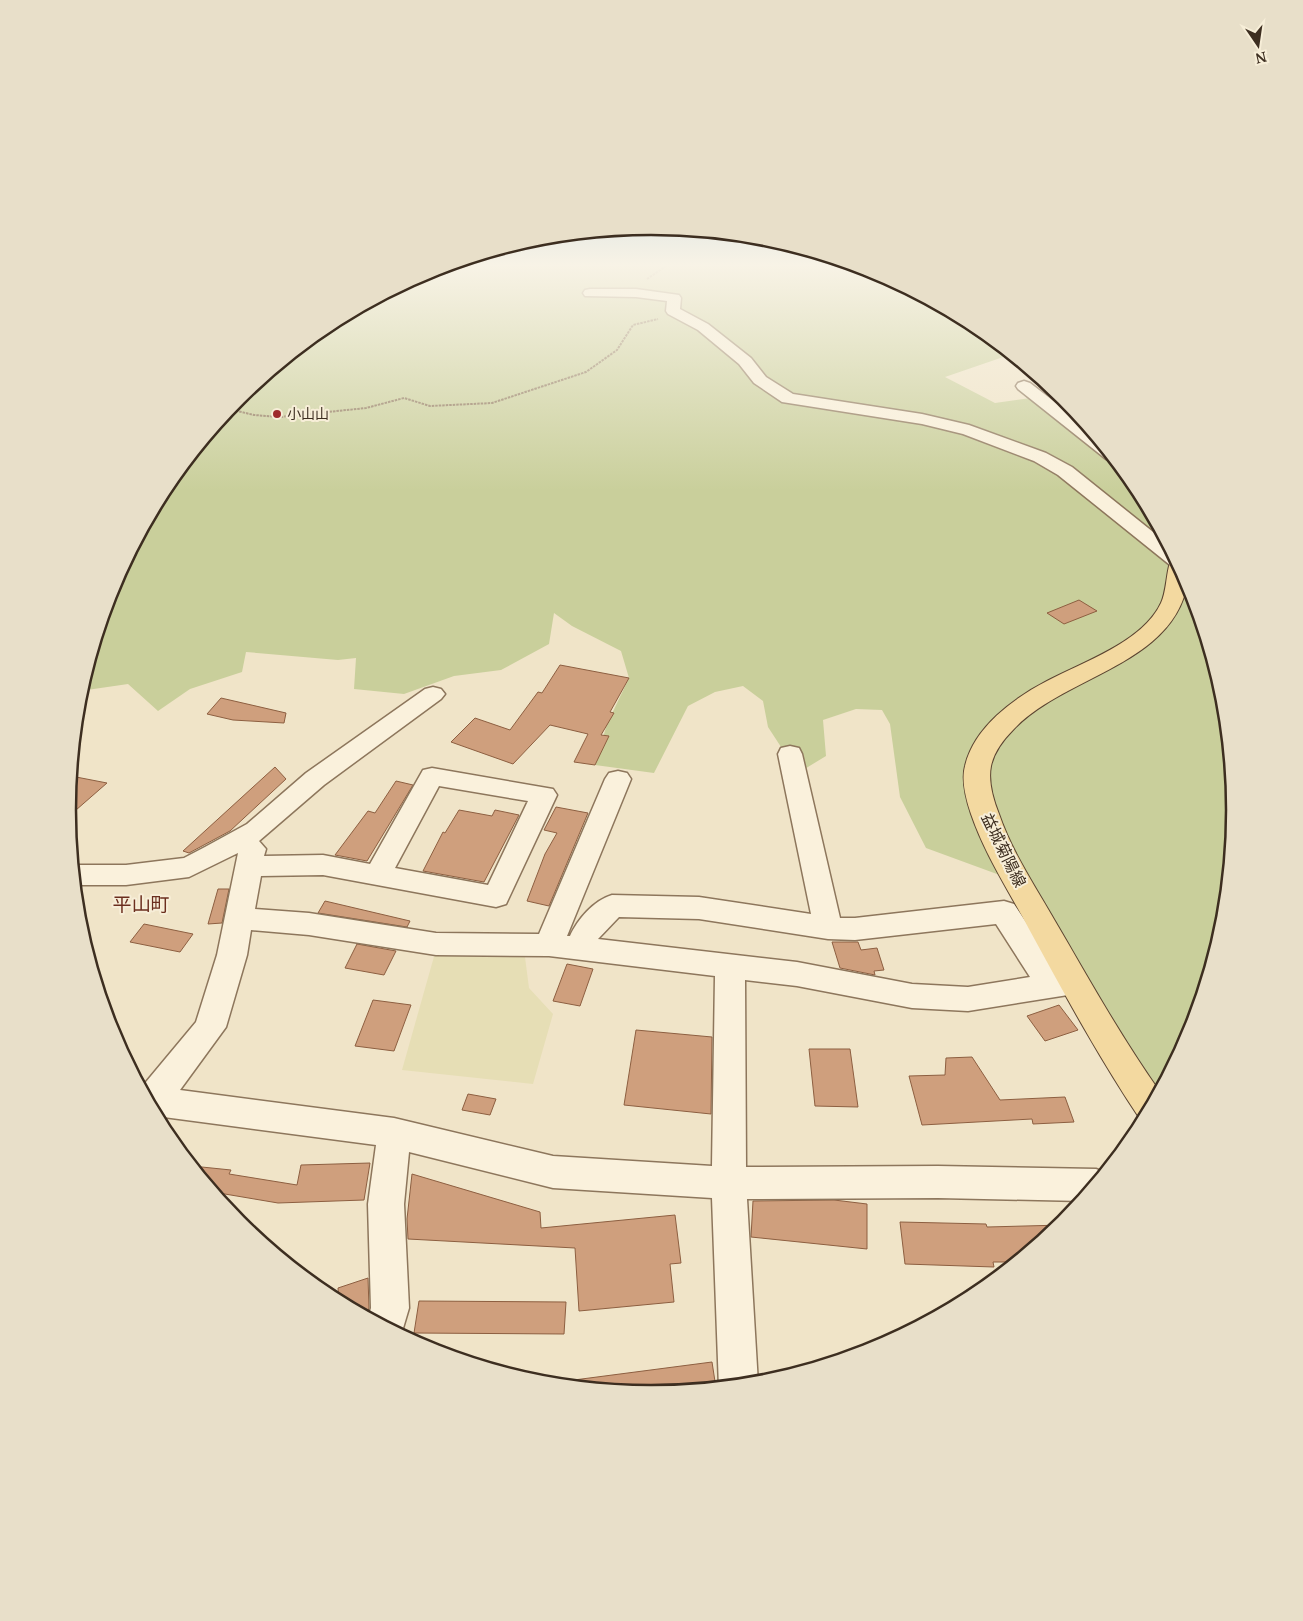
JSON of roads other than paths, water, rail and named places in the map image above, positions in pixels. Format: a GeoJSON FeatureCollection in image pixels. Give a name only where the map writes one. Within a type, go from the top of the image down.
{"type":"FeatureCollection","features":[{"type":"Feature","properties":{"kind":"main road","name":"益城菊陽線"},"geometry":{"type":"LineString","coordinates":[[1148,1102],[1064,984],[987,821],[976,777],[982,754],[1007,720],[1041,694],[1067,682],[1147,636],[1162,619],[1172,603],[1177,578]]}},
{"type":"Feature","properties":{"kind":"street"},"geometry":{"type":"LineString","coordinates":[[719,340],[745,361],[760,380],[788,398],[922,419],[959,427],[1040,457],[1065,471],[1164,551]]}},
{"type":"Feature","properties":{"kind":"street"},"geometry":{"type":"LineString","coordinates":[[1024,386],[1089,437]]}},
{"type":"Feature","properties":{"kind":"street"},"geometry":{"type":"LineString","coordinates":[[80,875],[126,874],[189,867],[256,831],[315,780],[432,694]]}},
{"type":"Feature","properties":{"kind":"street"},"geometry":{"type":"LineString","coordinates":[[790,754],[828,928]]}},
{"type":"Feature","properties":{"kind":"street"},"geometry":{"type":"LineString","coordinates":[[249,866],[323,865],[377,875],[496,897],[544,794],[432,776],[377,875]]}},
{"type":"Feature","properties":{"kind":"street"},"geometry":{"type":"LineString","coordinates":[[549,945],[618,780]]}},
{"type":"Feature","properties":{"kind":"street"},"geometry":{"type":"LineString","coordinates":[[152,1097],[210,1027],[232,955],[256,831]]}},
{"type":"Feature","properties":{"kind":"street"},"geometry":{"type":"LineString","coordinates":[[579,949],[588,928],[612,906],[699,908],[828,928],[855,929],[1004,912],[1064,984]]}},
{"type":"Feature","properties":{"kind":"street"},"geometry":{"type":"LineString","coordinates":[[239,918],[309,924],[436,944],[549,945],[797,974],[912,996],[968,999],[1064,984]]}},
{"type":"Feature","properties":{"kind":"street"},"geometry":{"type":"LineString","coordinates":[[730,967],[729,1184],[738,1379]]}},
{"type":"Feature","properties":{"kind":"street"},"geometry":{"type":"LineString","coordinates":[[155,1102],[394,1133],[553,1172],[729,1184],[938,1182],[1088,1185]]}},
{"type":"Feature","properties":{"kind":"street"},"geometry":{"type":"LineString","coordinates":[[387,1321],[390,1308],[386,1204],[394,1133]]}},
{"type":"Feature","properties":{"kind":"place","name":"小山山"},"geometry":{"type":"Point","coordinates":[277,414]}},
{"type":"Feature","properties":{"kind":"district","name":"平山町"},"geometry":{"type":"Point","coordinates":[141,904]}}]}
